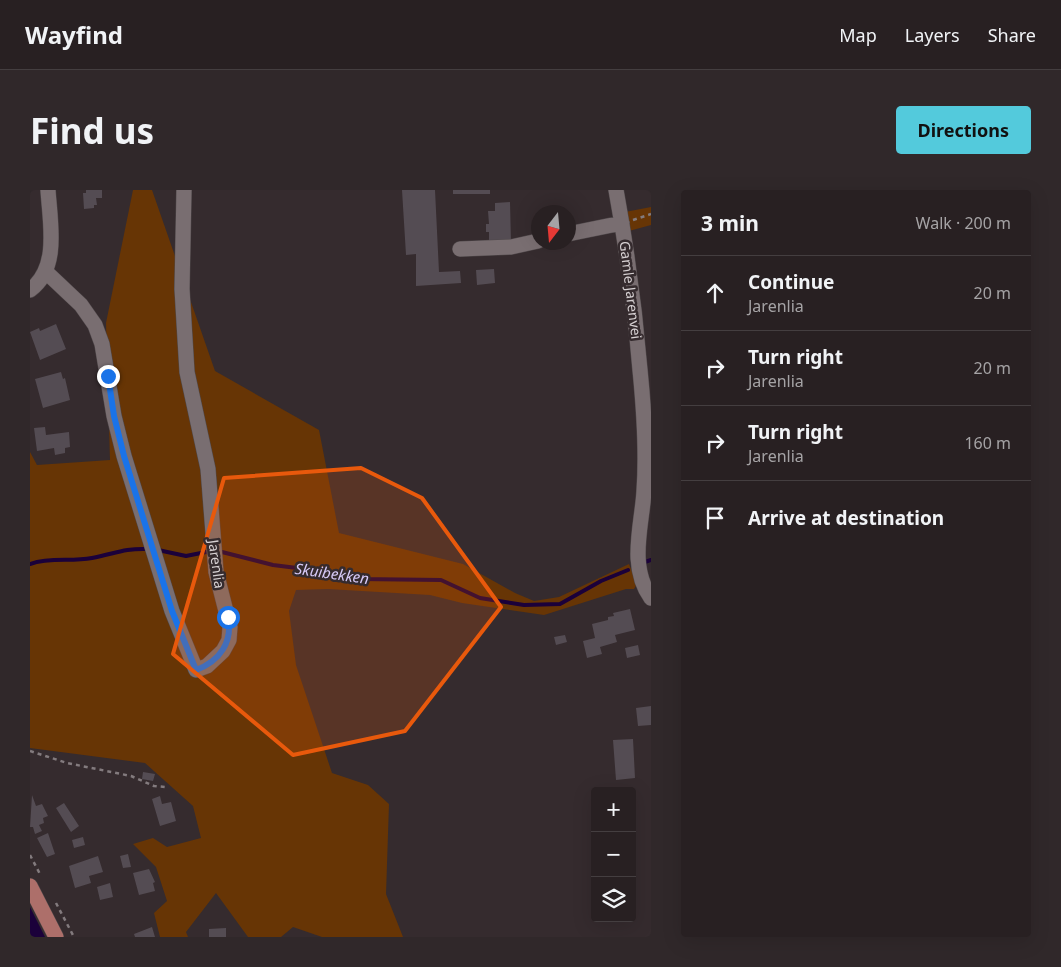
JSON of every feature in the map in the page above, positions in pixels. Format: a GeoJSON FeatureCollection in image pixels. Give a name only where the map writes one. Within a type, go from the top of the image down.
{"type":"FeatureCollection","features":[{"type":"Feature","properties":{"kind":"main road"},"geometry":{"type":"LineString","coordinates":[[30,886],[56,937]]}},
{"type":"Feature","properties":{"kind":"street"},"geometry":{"type":"LineString","coordinates":[[30,290],[39,282],[46,271],[50,254],[48,190]]}},
{"type":"Feature","properties":{"kind":"street","name":"Jarenlia"},"geometry":{"type":"LineString","coordinates":[[46,271],[81,305],[95,325],[102,344],[114,416],[122,448],[172,611],[196,670],[207,666],[223,651],[229,640],[230,627],[215,562],[208,469],[192,396],[183,326],[184,190]]}},
{"type":"Feature","properties":{"kind":"street","name":"Gamle Jarenvei"},"geometry":{"type":"LineString","coordinates":[[616,190],[637,333],[644,417],[644,492],[638,532],[639,567],[647,592],[651,598]]}},
{"type":"Feature","properties":{"kind":"street"},"geometry":{"type":"LineString","coordinates":[[576,232],[622,223]]}},
{"type":"Feature","properties":{"kind":"street"},"geometry":{"type":"LineString","coordinates":[[460,249],[511,247],[531,243]]}},
{"type":"Feature","properties":{"kind":"path"},"geometry":{"type":"LineString","coordinates":[[622,223],[651,214]]}},
{"type":"Feature","properties":{"kind":"path"},"geometry":{"type":"LineString","coordinates":[[30,751],[67,763],[131,776],[154,786],[165,787]]}},
{"type":"Feature","properties":{"kind":"highlighted area"},"geometry":{"type":"Polygon","coordinates":[[[361,468],[422,498],[501,607],[405,731],[293,755],[173,654],[224,478],[361,468]]]}},
{"type":"Feature","properties":{"kind":"shaded area"},"geometry":{"type":"Polygon","coordinates":[[[133,190],[152,190],[215,371],[319,430],[339,533],[463,564],[515,593],[534,601],[559,597],[629,564],[637,584],[634,589],[626,589],[544,615],[462,603],[430,595],[328,589],[296,590],[289,611],[296,665],[332,773],[368,785],[389,804],[386,894],[403,937],[322,937],[293,927],[281,937],[248,937],[216,893],[186,932],[188,937],[160,937],[154,913],[167,901],[156,867],[133,844],[153,838],[167,847],[201,838],[193,806],[145,763],[30,748],[30,452],[37,465],[110,460],[106,323],[133,190]]]}},
{"type":"Feature","properties":{"kind":"shaded area"},"geometry":{"type":"Polygon","coordinates":[[[651,207],[651,225],[629,231],[625,212],[651,207]]]}},
{"type":"Feature","properties":{"kind":"shaded area"},"geometry":{"type":"Polygon","coordinates":[[[30,907],[45,937],[30,937],[30,907]]]}},
{"type":"Feature","properties":{"kind":"building"},"geometry":{"type":"Polygon","coordinates":[[[86,190],[102,190],[102,198],[96,198],[97,205],[94,205],[94,208],[84,209],[83,193],[86,193],[86,190]]]}},
{"type":"Feature","properties":{"kind":"building"},"geometry":{"type":"Polygon","coordinates":[[[402,190],[435,190],[439,272],[460,271],[461,283],[416,286],[416,254],[406,255],[402,190]]]}},
{"type":"Feature","properties":{"kind":"building"},"geometry":{"type":"Polygon","coordinates":[[[453,190],[490,190],[490,194],[453,194],[453,190]]]}},
{"type":"Feature","properties":{"kind":"building"},"geometry":{"type":"Polygon","coordinates":[[[510,202],[511,243],[489,244],[489,232],[486,232],[486,224],[489,224],[488,211],[495,211],[495,203],[510,202]]]}},
{"type":"Feature","properties":{"kind":"building"},"geometry":{"type":"Polygon","coordinates":[[[494,269],[495,283],[477,285],[476,270],[494,269]]]}},
{"type":"Feature","properties":{"kind":"building"},"geometry":{"type":"Polygon","coordinates":[[[56,324],[66,349],[40,360],[30,332],[39,328],[40,331],[56,324]]]}},
{"type":"Feature","properties":{"kind":"building"},"geometry":{"type":"Polygon","coordinates":[[[61,372],[63,379],[65,378],[70,400],[43,408],[35,379],[61,372]]]}},
{"type":"Feature","properties":{"kind":"building"},"geometry":{"type":"Polygon","coordinates":[[[45,427],[46,435],[69,432],[70,447],[65,448],[65,453],[55,455],[54,448],[37,451],[34,428],[45,427]]]}},
{"type":"Feature","properties":{"kind":"building"},"geometry":{"type":"Polygon","coordinates":[[[630,609],[635,630],[615,635],[617,642],[600,647],[602,654],[587,658],[583,641],[595,638],[592,624],[608,620],[608,617],[614,616],[613,613],[630,609]]]}},
{"type":"Feature","properties":{"kind":"building"},"geometry":{"type":"Polygon","coordinates":[[[565,635],[567,642],[556,645],[554,637],[565,635]]]}},
{"type":"Feature","properties":{"kind":"building"},"geometry":{"type":"Polygon","coordinates":[[[638,645],[640,655],[627,658],[625,648],[638,645]]]}},
{"type":"Feature","properties":{"kind":"building"},"geometry":{"type":"Polygon","coordinates":[[[651,706],[651,725],[638,726],[636,708],[651,706]]]}},
{"type":"Feature","properties":{"kind":"building"},"geometry":{"type":"Polygon","coordinates":[[[633,739],[635,778],[616,780],[613,740],[633,739]]]}},
{"type":"Feature","properties":{"kind":"building"},"geometry":{"type":"Polygon","coordinates":[[[143,772],[155,774],[153,781],[142,779],[143,772]]]}},
{"type":"Feature","properties":{"kind":"building"},"geometry":{"type":"Polygon","coordinates":[[[32,795],[36,806],[42,804],[48,816],[43,818],[44,823],[39,825],[42,831],[35,834],[33,827],[30,827],[32,795]]]}},
{"type":"Feature","properties":{"kind":"building"},"geometry":{"type":"Polygon","coordinates":[[[160,796],[162,804],[171,802],[176,821],[160,826],[152,799],[160,796]]]}},
{"type":"Feature","properties":{"kind":"building"},"geometry":{"type":"Polygon","coordinates":[[[64,803],[79,826],[71,832],[56,808],[64,803]]]}},
{"type":"Feature","properties":{"kind":"building"},"geometry":{"type":"Polygon","coordinates":[[[48,833],[55,854],[47,857],[37,838],[48,833]]]}},
{"type":"Feature","properties":{"kind":"building"},"geometry":{"type":"Polygon","coordinates":[[[83,837],[85,845],[74,848],[72,840],[83,837]]]}},
{"type":"Feature","properties":{"kind":"building"},"geometry":{"type":"Polygon","coordinates":[[[128,854],[131,867],[123,868],[120,856],[128,854]]]}},
{"type":"Feature","properties":{"kind":"building"},"geometry":{"type":"Polygon","coordinates":[[[98,856],[103,872],[89,876],[91,883],[75,888],[69,866],[98,856]]]}},
{"type":"Feature","properties":{"kind":"building"},"geometry":{"type":"Polygon","coordinates":[[[149,869],[155,882],[153,883],[155,891],[139,895],[133,873],[149,869]]]}},
{"type":"Feature","properties":{"kind":"building"},"geometry":{"type":"Polygon","coordinates":[[[110,883],[113,897],[100,900],[97,887],[110,883]]]}},
{"type":"Feature","properties":{"kind":"building"},"geometry":{"type":"Polygon","coordinates":[[[152,927],[155,937],[135,937],[134,934],[152,927]]]}},
{"type":"Feature","properties":{"kind":"building"},"geometry":{"type":"Polygon","coordinates":[[[226,928],[226,937],[209,937],[209,929],[226,928]]]}},
{"type":"Feature","properties":{"kind":"waterway","name":"Skuibekken"},"geometry":{"type":"LineString","coordinates":[[30,564],[45,561],[84,559],[126,550],[148,549]]}},
{"type":"Feature","properties":{"kind":"waterway","name":"Skuibekken"},"geometry":{"type":"LineString","coordinates":[[158,550],[186,556],[211,551]]}},
{"type":"Feature","properties":{"kind":"waterway","name":"Skuibekken"},"geometry":{"type":"LineString","coordinates":[[218,551],[273,565],[321,571],[359,579],[441,580],[480,598],[524,605],[560,604],[601,581],[628,570]]}},
{"type":"Feature","properties":{"kind":"waterway","name":"Skuibekken"},"geometry":{"type":"LineString","coordinates":[[645,562],[651,560]]}},
{"type":"Feature","properties":{"kind":"route"},"geometry":{"type":"LineString","coordinates":[[108,376],[114,416],[124,456],[168,600],[196,670],[207,666],[223,651],[229,640],[230,627],[228,617]]}}]}
